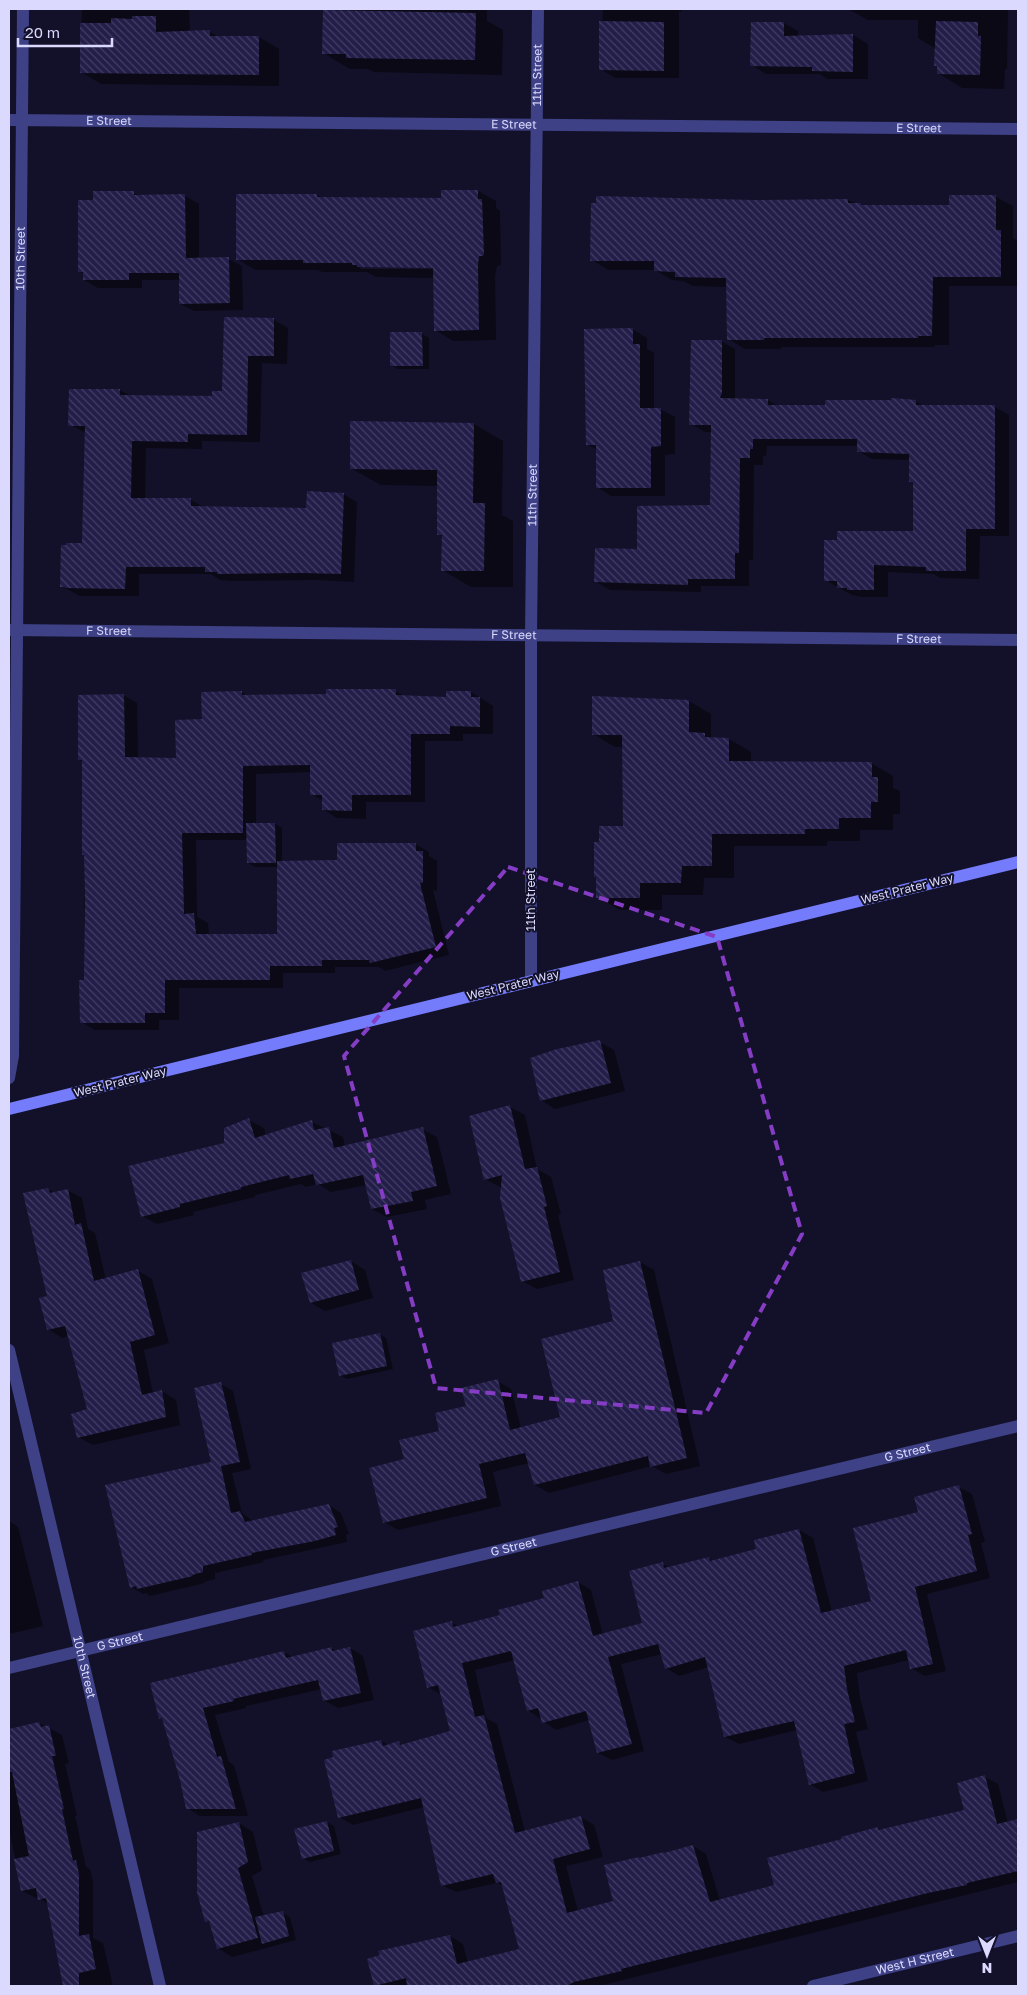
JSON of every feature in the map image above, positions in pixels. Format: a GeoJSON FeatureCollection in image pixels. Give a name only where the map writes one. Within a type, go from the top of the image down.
{"type":"FeatureCollection","features":[{"type":"Feature","properties":{"kind":"main road","name":"West Prater Way"},"geometry":{"type":"LineString","coordinates":[[9,1109],[1018,862]]}},
{"type":"Feature","properties":{"kind":"street","name":"10th Street"},"geometry":{"type":"LineString","coordinates":[[9,1078],[13,1056],[13,630],[23,9]]}},
{"type":"Feature","properties":{"kind":"street","name":"11th Street"},"geometry":{"type":"LineString","coordinates":[[531,981],[538,9]]}},
{"type":"Feature","properties":{"kind":"street","name":"E Street"},"geometry":{"type":"LineString","coordinates":[[9,120],[1018,129]]}},
{"type":"Feature","properties":{"kind":"street","name":"F Street"},"geometry":{"type":"LineString","coordinates":[[13,630],[1018,640]]}},
{"type":"Feature","properties":{"kind":"street","name":"10th Street"},"geometry":{"type":"LineString","coordinates":[[9,1350],[160,1986]]}},
{"type":"Feature","properties":{"kind":"street","name":"G Street"},"geometry":{"type":"LineString","coordinates":[[9,1668],[1018,1426]]}},
{"type":"Feature","properties":{"kind":"street","name":"West H Street"},"geometry":{"type":"LineString","coordinates":[[813,1986],[1018,1936]]}},
{"type":"Feature","properties":{"kind":"highlighted area"},"geometry":{"type":"Polygon","coordinates":[[[508,867],[717,937],[802,1234],[706,1413],[436,1388],[344,1056],[508,867]]]}},
{"type":"Feature","properties":{"kind":"building"},"geometry":{"type":"Polygon","coordinates":[[[323,10],[476,13],[475,60],[346,58],[346,54],[322,54],[323,10]]]}},
{"type":"Feature","properties":{"kind":"building"},"geometry":{"type":"Polygon","coordinates":[[[132,16],[156,16],[156,32],[210,30],[210,36],[259,36],[259,75],[80,73],[80,23],[111,23],[111,18],[132,19],[132,16]]]}},
{"type":"Feature","properties":{"kind":"building"},"geometry":{"type":"Polygon","coordinates":[[[599,21],[664,22],[664,71],[599,70],[599,21]]]}},
{"type":"Feature","properties":{"kind":"building"},"geometry":{"type":"Polygon","coordinates":[[[936,21],[978,22],[978,36],[981,36],[980,75],[937,74],[937,66],[934,66],[936,21]]]}},
{"type":"Feature","properties":{"kind":"building"},"geometry":{"type":"Polygon","coordinates":[[[751,22],[784,22],[784,36],[853,34],[853,72],[812,71],[812,67],[750,66],[751,22]]]}},
{"type":"Feature","properties":{"kind":"building"},"geometry":{"type":"Polygon","coordinates":[[[441,190],[478,190],[478,199],[482,199],[484,254],[479,256],[478,265],[479,330],[434,331],[433,268],[357,267],[357,265],[352,265],[352,263],[303,263],[303,260],[236,260],[236,194],[317,194],[317,197],[441,198],[441,190]]]}},
{"type":"Feature","properties":{"kind":"building"},"geometry":{"type":"Polygon","coordinates":[[[93,191],[134,191],[134,195],[185,194],[186,258],[229,257],[230,303],[179,304],[179,273],[129,273],[129,280],[83,280],[83,272],[78,272],[78,200],[93,200],[93,191]]]}},
{"type":"Feature","properties":{"kind":"building"},"geometry":{"type":"Polygon","coordinates":[[[949,195],[996,195],[996,230],[1001,230],[1001,277],[933,277],[932,336],[918,336],[918,338],[764,338],[764,340],[727,340],[726,278],[675,277],[675,272],[654,271],[654,261],[590,261],[591,203],[596,203],[596,196],[753,200],[848,199],[848,203],[861,203],[861,205],[949,205],[949,195]]]}},
{"type":"Feature","properties":{"kind":"building"},"geometry":{"type":"Polygon","coordinates":[[[224,317],[274,318],[274,356],[248,356],[247,435],[188,434],[188,442],[132,441],[131,498],[191,498],[191,506],[306,508],[307,491],[344,493],[341,574],[217,574],[217,572],[205,572],[205,567],[126,567],[125,589],[60,587],[61,545],[66,545],[66,543],[82,543],[85,426],[68,426],[69,389],[120,389],[120,395],[212,396],[212,391],[222,391],[224,317]]]}},
{"type":"Feature","properties":{"kind":"building"},"geometry":{"type":"Polygon","coordinates":[[[633,328],[633,344],[640,344],[640,408],[661,408],[661,446],[651,447],[651,488],[596,488],[596,445],[586,445],[584,329],[633,328]]]}},
{"type":"Feature","properties":{"kind":"building"},"geometry":{"type":"Polygon","coordinates":[[[390,332],[422,332],[423,366],[390,366],[390,332]]]}},
{"type":"Feature","properties":{"kind":"building"},"geometry":{"type":"Polygon","coordinates":[[[691,340],[722,340],[722,393],[720,398],[768,399],[768,405],[825,405],[825,400],[891,400],[891,398],[916,400],[916,405],[995,405],[995,529],[966,529],[966,571],[926,571],[926,567],[874,565],[874,590],[847,590],[847,588],[837,588],[837,581],[824,581],[824,540],[837,540],[837,531],[913,531],[913,482],[909,482],[909,454],[857,452],[857,439],[753,439],[753,449],[750,449],[750,458],[740,458],[739,553],[735,553],[735,579],[688,579],[688,585],[594,582],[595,548],[637,549],[637,506],[710,505],[711,425],[689,425],[691,340]]]}},
{"type":"Feature","properties":{"kind":"building"},"geometry":{"type":"Polygon","coordinates":[[[350,421],[474,423],[473,503],[485,503],[484,571],[441,571],[442,535],[437,535],[437,470],[350,469],[350,421]]]}},
{"type":"Feature","properties":{"kind":"building"},"geometry":{"type":"Polygon","coordinates":[[[326,689],[396,689],[396,695],[446,697],[446,691],[471,691],[471,697],[480,697],[480,727],[450,726],[450,734],[411,734],[411,795],[352,795],[352,811],[322,810],[322,795],[310,795],[310,765],[243,766],[243,833],[182,833],[184,914],[194,913],[196,934],[277,934],[277,861],[337,860],[337,843],[416,843],[416,851],[423,851],[423,883],[420,883],[436,947],[370,963],[369,960],[322,960],[322,966],[270,966],[270,980],[165,980],[165,1013],[145,1013],[145,1023],[80,1023],[79,980],[84,980],[85,904],[84,855],[82,855],[82,760],[78,760],[78,695],[124,694],[125,757],[176,758],[175,720],[202,719],[201,692],[242,691],[242,695],[326,694],[326,689]]]}},
{"type":"Feature","properties":{"kind":"building"},"geometry":{"type":"Polygon","coordinates":[[[592,696],[689,700],[689,732],[705,733],[705,737],[729,738],[729,761],[872,762],[872,777],[878,777],[878,802],[871,802],[871,818],[839,818],[839,829],[805,829],[805,834],[712,834],[712,866],[682,866],[681,883],[640,883],[640,898],[596,898],[594,842],[599,842],[599,826],[623,826],[622,735],[592,735],[592,696]]]}},
{"type":"Feature","properties":{"kind":"building"},"geometry":{"type":"Polygon","coordinates":[[[246,823],[275,823],[276,863],[247,863],[246,823]]]}},
{"type":"Feature","properties":{"kind":"building"},"geometry":{"type":"Polygon","coordinates":[[[600,1040],[611,1083],[540,1101],[530,1058],[557,1049],[600,1040]]]}},
{"type":"Feature","properties":{"kind":"building"},"geometry":{"type":"Polygon","coordinates":[[[510,1105],[525,1169],[537,1167],[547,1206],[544,1207],[560,1272],[521,1282],[500,1198],[502,1175],[484,1180],[469,1116],[510,1105]]]}},
{"type":"Feature","properties":{"kind":"building"},"geometry":{"type":"Polygon","coordinates":[[[249,1118],[255,1138],[312,1120],[314,1130],[329,1127],[334,1148],[423,1127],[437,1186],[411,1192],[413,1201],[371,1209],[363,1175],[316,1185],[313,1174],[290,1179],[289,1175],[180,1204],[180,1207],[141,1217],[128,1166],[224,1143],[224,1128],[249,1118]]]}},
{"type":"Feature","properties":{"kind":"building"},"geometry":{"type":"Polygon","coordinates":[[[48,1188],[50,1193],[68,1189],[75,1225],[81,1223],[94,1281],[138,1269],[155,1335],[130,1342],[142,1395],[162,1390],[166,1417],[77,1438],[71,1414],[87,1409],[65,1326],[47,1330],[39,1298],[47,1296],[23,1193],[48,1188]]]}},
{"type":"Feature","properties":{"kind":"building"},"geometry":{"type":"Polygon","coordinates":[[[351,1260],[359,1290],[310,1303],[301,1273],[351,1260]]]}},
{"type":"Feature","properties":{"kind":"building"},"geometry":{"type":"Polygon","coordinates":[[[640,1261],[687,1458],[650,1467],[648,1456],[534,1485],[525,1453],[479,1464],[487,1498],[383,1523],[369,1468],[404,1459],[399,1440],[439,1431],[435,1413],[466,1406],[461,1388],[498,1379],[510,1430],[560,1417],[541,1339],[613,1321],[603,1270],[640,1261]]]}},
{"type":"Feature","properties":{"kind":"building"},"geometry":{"type":"Polygon","coordinates":[[[380,1333],[387,1366],[339,1376],[332,1343],[380,1333]]]}},
{"type":"Feature","properties":{"kind":"building"},"geometry":{"type":"Polygon","coordinates":[[[221,1382],[240,1462],[221,1466],[231,1513],[240,1511],[245,1522],[329,1504],[338,1527],[334,1528],[336,1535],[252,1553],[252,1555],[203,1566],[203,1572],[193,1576],[137,1589],[136,1586],[130,1588],[105,1485],[211,1462],[194,1388],[221,1382]]]}},
{"type":"Feature","properties":{"kind":"building"},"geometry":{"type":"Polygon","coordinates":[[[959,1485],[972,1534],[968,1535],[977,1571],[915,1587],[933,1664],[910,1669],[906,1650],[844,1666],[855,1722],[844,1724],[855,1773],[809,1785],[794,1721],[724,1737],[705,1657],[665,1669],[658,1644],[608,1657],[632,1744],[597,1753],[586,1711],[542,1723],[538,1708],[527,1711],[511,1651],[462,1663],[475,1717],[484,1715],[515,1833],[581,1816],[590,1849],[553,1859],[567,1913],[613,1901],[604,1865],[693,1845],[710,1902],[774,1885],[767,1858],[842,1839],[841,1837],[878,1827],[878,1830],[964,1810],[957,1783],[985,1775],[997,1824],[1018,1819],[1018,1871],[621,1969],[622,1971],[574,1982],[567,1986],[407,1986],[406,1978],[374,1986],[367,1959],[380,1955],[378,1951],[450,1935],[457,1964],[519,1949],[501,1882],[496,1883],[493,1874],[441,1886],[421,1798],[338,1818],[324,1760],[333,1757],[332,1751],[381,1740],[383,1746],[399,1741],[400,1745],[450,1731],[438,1685],[427,1688],[413,1631],[452,1621],[453,1627],[500,1615],[498,1610],[544,1598],[542,1591],[578,1581],[593,1636],[642,1623],[629,1571],[663,1562],[664,1568],[709,1557],[710,1561],[756,1549],[754,1540],[799,1529],[821,1613],[871,1601],[853,1528],[918,1512],[914,1497],[959,1485]]]}},
{"type":"Feature","properties":{"kind":"building"},"geometry":{"type":"Polygon","coordinates":[[[332,1647],[332,1651],[350,1647],[361,1693],[323,1701],[318,1680],[233,1699],[234,1701],[203,1708],[217,1757],[221,1756],[236,1809],[186,1809],[180,1780],[162,1718],[159,1719],[150,1683],[284,1651],[286,1658],[332,1647]]]}},
{"type":"Feature","properties":{"kind":"building"},"geometry":{"type":"Polygon","coordinates":[[[39,1722],[41,1727],[49,1725],[56,1756],[52,1756],[64,1809],[62,1809],[73,1861],[76,1860],[79,1874],[79,1936],[89,1934],[96,1969],[79,1973],[79,1986],[63,1986],[46,1898],[38,1900],[36,1888],[21,1891],[14,1859],[29,1856],[12,1772],[9,1772],[9,1729],[39,1722]]]}},
{"type":"Feature","properties":{"kind":"building"},"geometry":{"type":"Polygon","coordinates":[[[327,1821],[334,1851],[302,1859],[294,1829],[327,1821]]]}},
{"type":"Feature","properties":{"kind":"building"},"geometry":{"type":"Polygon","coordinates":[[[239,1822],[248,1862],[238,1868],[258,1938],[217,1949],[209,1921],[205,1922],[197,1892],[197,1832],[239,1822]]]}},
{"type":"Feature","properties":{"kind":"building"},"geometry":{"type":"Polygon","coordinates":[[[283,1911],[289,1936],[262,1944],[255,1917],[283,1911]]]}}]}
